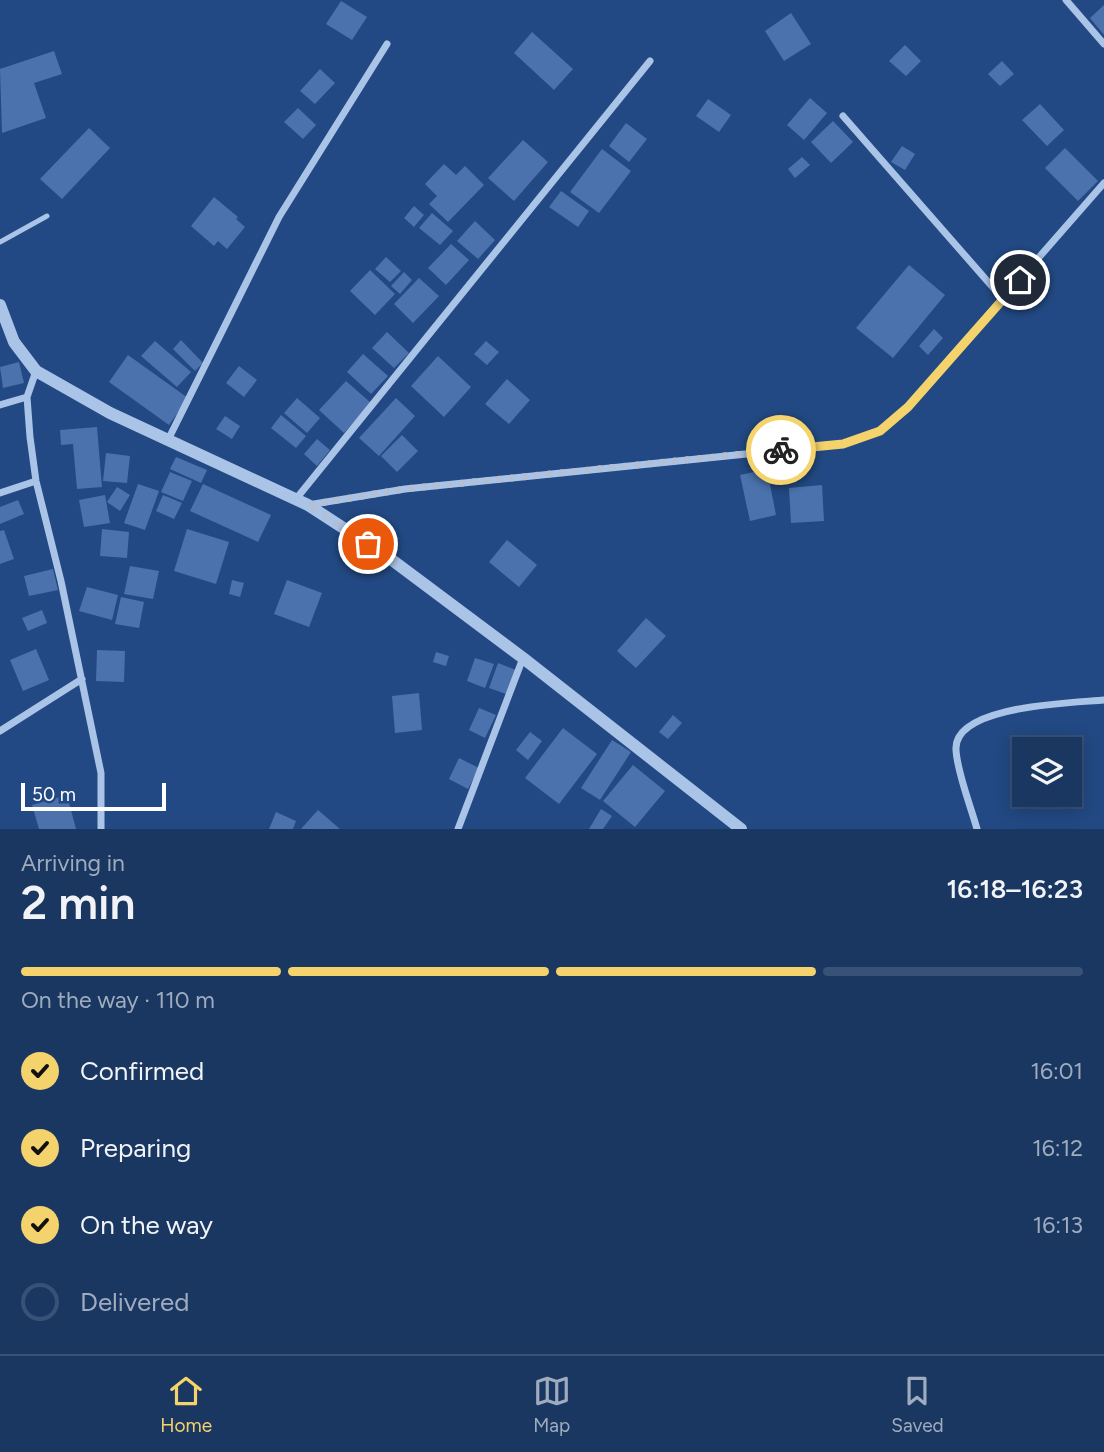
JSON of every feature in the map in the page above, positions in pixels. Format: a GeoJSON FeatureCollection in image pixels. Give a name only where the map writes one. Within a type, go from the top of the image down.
{"type":"FeatureCollection","features":[{"type":"Feature","properties":{"kind":"street"},"geometry":{"type":"LineString","coordinates":[[1066,0],[1104,44]]}},
{"type":"Feature","properties":{"kind":"street"},"geometry":{"type":"LineString","coordinates":[[168,440],[279,217],[387,44]]}},
{"type":"Feature","properties":{"kind":"street"},"geometry":{"type":"LineString","coordinates":[[302,502],[650,61]]}},
{"type":"Feature","properties":{"kind":"street"},"geometry":{"type":"LineString","coordinates":[[843,116],[1003,299]]}},
{"type":"Feature","properties":{"kind":"street"},"geometry":{"type":"LineString","coordinates":[[302,502],[843,444],[880,431],[908,407],[1104,183]]}},
{"type":"Feature","properties":{"kind":"street"},"geometry":{"type":"LineString","coordinates":[[0,306],[14,342],[23,358],[36,371],[65,389],[168,440],[302,502],[388,557],[523,658],[741,829]]}},
{"type":"Feature","properties":{"kind":"street"},"geometry":{"type":"LineString","coordinates":[[36,371],[27,397],[36,481],[61,581],[100,773],[101,829]]}},
{"type":"Feature","properties":{"kind":"street"},"geometry":{"type":"LineString","coordinates":[[0,404],[27,397]]}},
{"type":"Feature","properties":{"kind":"street"},"geometry":{"type":"LineString","coordinates":[[0,493],[36,481]]}},
{"type":"Feature","properties":{"kind":"street"},"geometry":{"type":"LineString","coordinates":[[458,829],[523,658]]}},
{"type":"Feature","properties":{"kind":"street"},"geometry":{"type":"LineString","coordinates":[[0,731],[82,679]]}},
{"type":"Feature","properties":{"kind":"street"},"geometry":{"type":"LineString","coordinates":[[977,829],[955,749],[960,733],[973,722],[1016,709],[1104,700]]}},
{"type":"Feature","properties":{"kind":"lane"},"geometry":{"type":"LineString","coordinates":[[0,242],[47,216]]}},
{"type":"Feature","properties":{"kind":"building"},"geometry":{"type":"Polygon","coordinates":[[[341,1],[367,17],[352,40],[326,24],[341,1]]]}},
{"type":"Feature","properties":{"kind":"building"},"geometry":{"type":"Polygon","coordinates":[[[1104,5],[1104,35],[1090,18],[1104,5]]]}},
{"type":"Feature","properties":{"kind":"building"},"geometry":{"type":"Polygon","coordinates":[[[791,13],[811,44],[784,61],[765,31],[791,13]]]}},
{"type":"Feature","properties":{"kind":"building"},"geometry":{"type":"Polygon","coordinates":[[[532,32],[573,69],[554,90],[514,53],[532,32]]]}},
{"type":"Feature","properties":{"kind":"building"},"geometry":{"type":"Polygon","coordinates":[[[905,45],[921,61],[906,76],[889,61],[905,45]]]}},
{"type":"Feature","properties":{"kind":"building"},"geometry":{"type":"Polygon","coordinates":[[[54,51],[62,74],[34,83],[46,118],[2,133],[0,69],[54,51]]]}},
{"type":"Feature","properties":{"kind":"building"},"geometry":{"type":"Polygon","coordinates":[[[1002,61],[1014,74],[1000,86],[988,74],[1002,61]]]}},
{"type":"Feature","properties":{"kind":"building"},"geometry":{"type":"Polygon","coordinates":[[[320,69],[335,83],[315,104],[300,91],[320,69]]]}},
{"type":"Feature","properties":{"kind":"building"},"geometry":{"type":"Polygon","coordinates":[[[810,98],[827,113],[804,140],[787,125],[810,98]]]}},
{"type":"Feature","properties":{"kind":"building"},"geometry":{"type":"Polygon","coordinates":[[[708,99],[731,115],[719,132],[696,116],[708,99]]]}},
{"type":"Feature","properties":{"kind":"building"},"geometry":{"type":"Polygon","coordinates":[[[1040,104],[1064,130],[1047,146],[1022,120],[1040,104]]]}},
{"type":"Feature","properties":{"kind":"building"},"geometry":{"type":"Polygon","coordinates":[[[298,108],[316,125],[303,139],[284,122],[298,108]]]}},
{"type":"Feature","properties":{"kind":"building"},"geometry":{"type":"Polygon","coordinates":[[[833,121],[853,142],[831,163],[811,142],[833,121]]]}},
{"type":"Feature","properties":{"kind":"building"},"geometry":{"type":"Polygon","coordinates":[[[626,123],[647,139],[629,162],[609,146],[626,123]]]}},
{"type":"Feature","properties":{"kind":"building"},"geometry":{"type":"Polygon","coordinates":[[[89,128],[110,148],[62,199],[40,179],[89,128]]]}},
{"type":"Feature","properties":{"kind":"building"},"geometry":{"type":"Polygon","coordinates":[[[523,140],[548,162],[514,201],[488,178],[523,140]]]}},
{"type":"Feature","properties":{"kind":"building"},"geometry":{"type":"Polygon","coordinates":[[[902,146],[915,154],[905,170],[891,162],[902,146]]]}},
{"type":"Feature","properties":{"kind":"building"},"geometry":{"type":"Polygon","coordinates":[[[1065,148],[1098,181],[1078,201],[1045,168],[1065,148]]]}},
{"type":"Feature","properties":{"kind":"building"},"geometry":{"type":"Polygon","coordinates":[[[602,149],[631,171],[599,213],[570,192],[602,149]]]}},
{"type":"Feature","properties":{"kind":"building"},"geometry":{"type":"Polygon","coordinates":[[[802,157],[810,165],[795,178],[788,169],[802,157]]]}},
{"type":"Feature","properties":{"kind":"building"},"geometry":{"type":"Polygon","coordinates":[[[444,164],[456,175],[465,166],[484,185],[448,222],[429,204],[437,196],[425,184],[444,164]]]}},
{"type":"Feature","properties":{"kind":"building"},"geometry":{"type":"Polygon","coordinates":[[[561,191],[589,211],[578,227],[549,207],[561,191]]]}},
{"type":"Feature","properties":{"kind":"building"},"geometry":{"type":"Polygon","coordinates":[[[214,197],[238,217],[236,219],[245,227],[227,249],[218,241],[214,246],[191,226],[214,197]]]}},
{"type":"Feature","properties":{"kind":"building"},"geometry":{"type":"Polygon","coordinates":[[[414,206],[424,215],[414,227],[404,218],[414,206]]]}},
{"type":"Feature","properties":{"kind":"building"},"geometry":{"type":"Polygon","coordinates":[[[432,213],[453,231],[440,245],[419,228],[432,213]]]}},
{"type":"Feature","properties":{"kind":"building"},"geometry":{"type":"Polygon","coordinates":[[[475,221],[495,240],[478,259],[457,241],[475,221]]]}},
{"type":"Feature","properties":{"kind":"building"},"geometry":{"type":"Polygon","coordinates":[[[451,244],[469,260],[446,285],[428,268],[451,244]]]}},
{"type":"Feature","properties":{"kind":"building"},"geometry":{"type":"Polygon","coordinates":[[[386,257],[401,271],[390,282],[375,269],[386,257]]]}},
{"type":"Feature","properties":{"kind":"building"},"geometry":{"type":"Polygon","coordinates":[[[909,265],[945,295],[893,358],[856,328],[909,265]]]}},
{"type":"Feature","properties":{"kind":"building"},"geometry":{"type":"Polygon","coordinates":[[[370,270],[395,294],[375,315],[350,291],[370,270]]]}},
{"type":"Feature","properties":{"kind":"building"},"geometry":{"type":"Polygon","coordinates":[[[404,272],[412,280],[400,294],[391,286],[404,272]]]}},
{"type":"Feature","properties":{"kind":"building"},"geometry":{"type":"Polygon","coordinates":[[[419,278],[439,296],[413,323],[394,304],[419,278]]]}},
{"type":"Feature","properties":{"kind":"building"},"geometry":{"type":"Polygon","coordinates":[[[934,329],[943,338],[928,355],[919,346],[934,329]]]}},
{"type":"Feature","properties":{"kind":"building"},"geometry":{"type":"Polygon","coordinates":[[[387,332],[409,353],[394,368],[372,348],[387,332]]]}},
{"type":"Feature","properties":{"kind":"building"},"geometry":{"type":"Polygon","coordinates":[[[181,340],[203,363],[195,371],[173,349],[181,340]]]}},
{"type":"Feature","properties":{"kind":"building"},"geometry":{"type":"Polygon","coordinates":[[[155,341],[191,372],[177,387],[141,356],[155,341]]]}},
{"type":"Feature","properties":{"kind":"building"},"geometry":{"type":"Polygon","coordinates":[[[486,341],[499,352],[487,365],[474,354],[486,341]]]}},
{"type":"Feature","properties":{"kind":"building"},"geometry":{"type":"Polygon","coordinates":[[[363,354],[388,376],[371,394],[347,372],[363,354]]]}},
{"type":"Feature","properties":{"kind":"building"},"geometry":{"type":"Polygon","coordinates":[[[128,355],[188,398],[169,425],[109,382],[128,355]]]}},
{"type":"Feature","properties":{"kind":"building"},"geometry":{"type":"Polygon","coordinates":[[[438,356],[471,387],[444,417],[411,386],[438,356]]]}},
{"type":"Feature","properties":{"kind":"building"},"geometry":{"type":"Polygon","coordinates":[[[19,362],[24,383],[3,388],[0,367],[19,362]]]}},
{"type":"Feature","properties":{"kind":"building"},"geometry":{"type":"Polygon","coordinates":[[[239,366],[257,380],[244,397],[226,383],[239,366]]]}},
{"type":"Feature","properties":{"kind":"building"},"geometry":{"type":"Polygon","coordinates":[[[507,379],[530,400],[509,424],[485,404],[507,379]]]}},
{"type":"Feature","properties":{"kind":"building"},"geometry":{"type":"Polygon","coordinates":[[[346,381],[371,403],[344,433],[319,410],[346,381]]]}},
{"type":"Feature","properties":{"kind":"building"},"geometry":{"type":"Polygon","coordinates":[[[297,398],[320,418],[307,433],[284,413],[297,398]]]}},
{"type":"Feature","properties":{"kind":"building"},"geometry":{"type":"Polygon","coordinates":[[[396,398],[415,416],[379,456],[359,438],[396,398]]]}},
{"type":"Feature","properties":{"kind":"building"},"geometry":{"type":"Polygon","coordinates":[[[281,415],[306,436],[296,448],[271,428],[281,415]]]}},
{"type":"Feature","properties":{"kind":"building"},"geometry":{"type":"Polygon","coordinates":[[[225,416],[240,426],[232,439],[216,429],[225,416]]]}},
{"type":"Feature","properties":{"kind":"building"},"geometry":{"type":"Polygon","coordinates":[[[97,427],[102,487],[77,489],[73,444],[61,445],[60,430],[97,427]]]}},
{"type":"Feature","properties":{"kind":"building"},"geometry":{"type":"Polygon","coordinates":[[[402,435],[418,451],[397,472],[381,456],[402,435]]]}},
{"type":"Feature","properties":{"kind":"building"},"geometry":{"type":"Polygon","coordinates":[[[317,439],[330,450],[317,466],[304,454],[317,439]]]}},
{"type":"Feature","properties":{"kind":"building"},"geometry":{"type":"Polygon","coordinates":[[[106,453],[130,456],[127,483],[103,481],[106,453]]]}},
{"type":"Feature","properties":{"kind":"building"},"geometry":{"type":"Polygon","coordinates":[[[176,457],[207,470],[201,483],[170,469],[176,457]]]}},
{"type":"Feature","properties":{"kind":"building"},"geometry":{"type":"Polygon","coordinates":[[[767,469],[776,515],[750,521],[740,475],[767,469]]]}},
{"type":"Feature","properties":{"kind":"building"},"geometry":{"type":"Polygon","coordinates":[[[170,472],[192,481],[183,501],[161,492],[170,472]]]}},
{"type":"Feature","properties":{"kind":"building"},"geometry":{"type":"Polygon","coordinates":[[[138,484],[159,491],[145,530],[124,523],[138,484]]]}},
{"type":"Feature","properties":{"kind":"building"},"geometry":{"type":"Polygon","coordinates":[[[203,484],[271,515],[258,542],[190,511],[203,484]]]}},
{"type":"Feature","properties":{"kind":"building"},"geometry":{"type":"Polygon","coordinates":[[[822,485],[824,521],[791,523],[789,488],[822,485]]]}},
{"type":"Feature","properties":{"kind":"building"},"geometry":{"type":"Polygon","coordinates":[[[117,487],[130,495],[120,511],[107,502],[117,487]]]}},
{"type":"Feature","properties":{"kind":"building"},"geometry":{"type":"Polygon","coordinates":[[[105,495],[110,523],[84,527],[79,500],[105,495]]]}},
{"type":"Feature","properties":{"kind":"building"},"geometry":{"type":"Polygon","coordinates":[[[163,495],[182,503],[174,519],[156,511],[163,495]]]}},
{"type":"Feature","properties":{"kind":"building"},"geometry":{"type":"Polygon","coordinates":[[[18,500],[24,514],[0,524],[0,507],[18,500]]]}},
{"type":"Feature","properties":{"kind":"building"},"geometry":{"type":"Polygon","coordinates":[[[102,529],[129,532],[127,558],[100,556],[102,529]]]}},
{"type":"Feature","properties":{"kind":"building"},"geometry":{"type":"Polygon","coordinates":[[[187,529],[229,542],[216,584],[174,571],[187,529]]]}},
{"type":"Feature","properties":{"kind":"building"},"geometry":{"type":"Polygon","coordinates":[[[4,530],[14,559],[0,564],[0,531],[4,530]]]}},
{"type":"Feature","properties":{"kind":"building"},"geometry":{"type":"Polygon","coordinates":[[[507,540],[537,565],[519,587],[489,562],[507,540]]]}},
{"type":"Feature","properties":{"kind":"building"},"geometry":{"type":"Polygon","coordinates":[[[130,566],[159,571],[153,599],[124,594],[130,566]]]}},
{"type":"Feature","properties":{"kind":"building"},"geometry":{"type":"Polygon","coordinates":[[[53,569],[58,590],[29,596],[24,576],[53,569]]]}},
{"type":"Feature","properties":{"kind":"building"},"geometry":{"type":"Polygon","coordinates":[[[232,580],[244,583],[240,597],[229,594],[232,580]]]}},
{"type":"Feature","properties":{"kind":"building"},"geometry":{"type":"Polygon","coordinates":[[[287,580],[322,593],[309,627],[274,614],[287,580]]]}},
{"type":"Feature","properties":{"kind":"building"},"geometry":{"type":"Polygon","coordinates":[[[87,587],[118,595],[112,620],[79,611],[87,587]]]}},
{"type":"Feature","properties":{"kind":"building"},"geometry":{"type":"Polygon","coordinates":[[[121,597],[144,602],[139,628],[115,624],[121,597]]]}},
{"type":"Feature","properties":{"kind":"building"},"geometry":{"type":"Polygon","coordinates":[[[42,610],[47,623],[28,631],[22,618],[42,610]]]}},
{"type":"Feature","properties":{"kind":"building"},"geometry":{"type":"Polygon","coordinates":[[[646,618],[666,636],[636,668],[617,651],[646,618]]]}},
{"type":"Feature","properties":{"kind":"building"},"geometry":{"type":"Polygon","coordinates":[[[36,649],[49,680],[23,691],[10,660],[36,649]]]}},
{"type":"Feature","properties":{"kind":"building"},"geometry":{"type":"Polygon","coordinates":[[[97,650],[125,651],[124,682],[96,681],[97,650]]]}},
{"type":"Feature","properties":{"kind":"building"},"geometry":{"type":"Polygon","coordinates":[[[436,652],[449,656],[446,666],[433,662],[436,652]]]}},
{"type":"Feature","properties":{"kind":"building"},"geometry":{"type":"Polygon","coordinates":[[[475,658],[494,664],[485,688],[467,681],[475,658]]]}},
{"type":"Feature","properties":{"kind":"building"},"geometry":{"type":"Polygon","coordinates":[[[498,663],[516,670],[506,694],[489,688],[498,663]]]}},
{"type":"Feature","properties":{"kind":"building"},"geometry":{"type":"Polygon","coordinates":[[[419,693],[422,730],[395,733],[392,696],[419,693]]]}},
{"type":"Feature","properties":{"kind":"building"},"geometry":{"type":"Polygon","coordinates":[[[479,708],[496,715],[485,738],[469,730],[479,708]]]}},
{"type":"Feature","properties":{"kind":"building"},"geometry":{"type":"Polygon","coordinates":[[[673,715],[682,723],[668,739],[659,732],[673,715]]]}},
{"type":"Feature","properties":{"kind":"building"},"geometry":{"type":"Polygon","coordinates":[[[563,728],[597,754],[559,804],[525,778],[563,728]]]}},
{"type":"Feature","properties":{"kind":"building"},"geometry":{"type":"Polygon","coordinates":[[[530,732],[542,741],[528,760],[516,750],[530,732]]]}},
{"type":"Feature","properties":{"kind":"building"},"geometry":{"type":"Polygon","coordinates":[[[612,740],[631,752],[600,800],[581,788],[612,740]]]}},
{"type":"Feature","properties":{"kind":"building"},"geometry":{"type":"Polygon","coordinates":[[[459,758],[479,768],[468,789],[449,779],[459,758]]]}},
{"type":"Feature","properties":{"kind":"building"},"geometry":{"type":"Polygon","coordinates":[[[633,765],[665,791],[635,827],[603,801],[633,765]]]}},
{"type":"Feature","properties":{"kind":"building"},"geometry":{"type":"Polygon","coordinates":[[[67,795],[76,829],[39,829],[32,805],[67,795]]]}},
{"type":"Feature","properties":{"kind":"building"},"geometry":{"type":"Polygon","coordinates":[[[601,809],[612,816],[603,829],[589,829],[601,809]]]}},
{"type":"Feature","properties":{"kind":"building"},"geometry":{"type":"Polygon","coordinates":[[[318,810],[340,829],[301,829],[318,810]]]}},
{"type":"Feature","properties":{"kind":"building"},"geometry":{"type":"Polygon","coordinates":[[[276,812],[296,821],[293,829],[269,829],[276,812]]]}},
{"type":"Feature","properties":{"kind":"way so far"},"geometry":{"type":"LineString","coordinates":[[368,544],[308,505],[405,489],[781,450]]}},
{"type":"Feature","properties":{"kind":"route"},"geometry":{"type":"LineString","coordinates":[[781,450],[843,444],[880,431],[908,407],[1020,280]]}}]}
